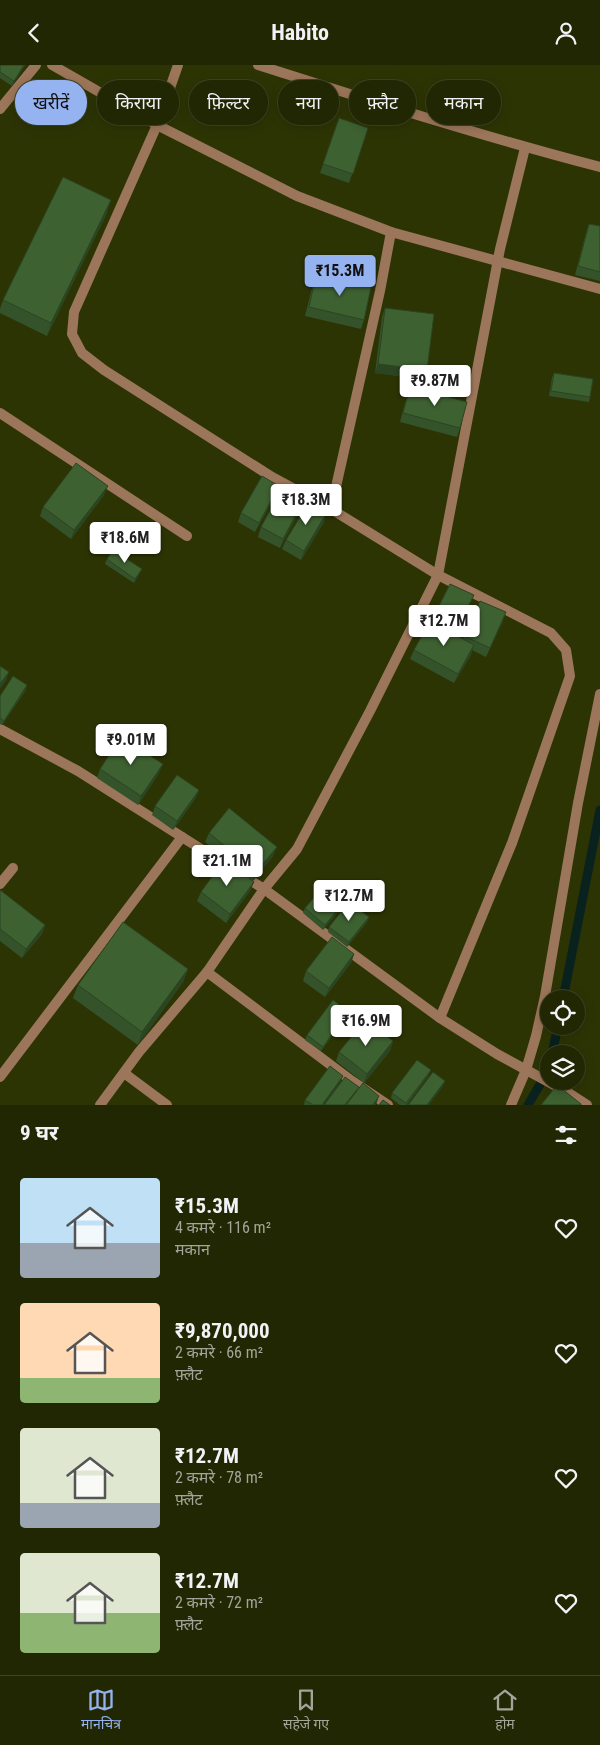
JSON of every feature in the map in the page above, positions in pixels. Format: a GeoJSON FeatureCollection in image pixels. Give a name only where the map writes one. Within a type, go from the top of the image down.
{"type":"FeatureCollection","features":[{"type":"Feature","properties":{"kind":"street"},"geometry":{"type":"LineString","coordinates":[[0,109],[36,65]]}},
{"type":"Feature","properties":{"kind":"street"},"geometry":{"type":"LineString","coordinates":[[52,65],[97,91]]}},
{"type":"Feature","properties":{"kind":"street"},"geometry":{"type":"LineString","coordinates":[[173,80],[178,65]]}},
{"type":"Feature","properties":{"kind":"street"},"geometry":{"type":"LineString","coordinates":[[258,65],[526,148],[600,167]]}},
{"type":"Feature","properties":{"kind":"street"},"geometry":{"type":"LineString","coordinates":[[440,1018],[512,843],[570,676],[566,650],[551,633],[438,575],[330,509],[272,477],[104,370],[82,353],[72,334],[74,312],[157,125],[296,196],[391,232],[600,289]]}},
{"type":"Feature","properties":{"kind":"street"},"geometry":{"type":"LineString","coordinates":[[100,1105],[139,1052],[207,973],[264,889],[297,849],[370,711],[438,575],[498,262],[526,148]]}},
{"type":"Feature","properties":{"kind":"street"},"geometry":{"type":"LineString","coordinates":[[330,509],[378,301],[391,232]]}},
{"type":"Feature","properties":{"kind":"street"},"geometry":{"type":"LineString","coordinates":[[0,413],[187,536]]}},
{"type":"Feature","properties":{"kind":"street"},"geometry":{"type":"LineString","coordinates":[[511,1105],[529,1071],[545,996],[578,803],[600,694]]}},
{"type":"Feature","properties":{"kind":"street"},"geometry":{"type":"LineString","coordinates":[[0,729],[78,771],[264,889],[440,1018],[587,1105]]}},
{"type":"Feature","properties":{"kind":"street"},"geometry":{"type":"LineString","coordinates":[[0,1077],[182,837]]}},
{"type":"Feature","properties":{"kind":"street"},"geometry":{"type":"LineString","coordinates":[[0,884],[13,868]]}},
{"type":"Feature","properties":{"kind":"street"},"geometry":{"type":"LineString","coordinates":[[207,973],[352,1081],[388,1105]]}},
{"type":"Feature","properties":{"kind":"street"},"geometry":{"type":"LineString","coordinates":[[124,1073],[167,1105]]}},
{"type":"Feature","properties":{"kind":"building"},"geometry":{"type":"Polygon","coordinates":[[[0,65],[24,65],[14,81],[0,72],[0,65]]]}},
{"type":"Feature","properties":{"kind":"building"},"geometry":{"type":"Polygon","coordinates":[[[339,118],[349,121],[349,125],[359,125],[368,128],[353,174],[323,164],[337,125],[339,125],[339,118]]]}},
{"type":"Feature","properties":{"kind":"building"},"geometry":{"type":"Polygon","coordinates":[[[63,177],[111,200],[51,323],[3,300],[63,177]]]}},
{"type":"Feature","properties":{"kind":"building"},"geometry":{"type":"Polygon","coordinates":[[[589,224],[600,226],[600,272],[578,266],[589,224]]]}},
{"type":"Feature","properties":{"kind":"building"},"geometry":{"type":"Polygon","coordinates":[[[316,275],[371,287],[364,320],[309,307],[316,275]]]}},
{"type":"Feature","properties":{"kind":"building"},"geometry":{"type":"Polygon","coordinates":[[[385,308],[434,314],[427,370],[378,364],[385,308]]]}},
{"type":"Feature","properties":{"kind":"building"},"geometry":{"type":"Polygon","coordinates":[[[554,373],[593,379],[590,397],[551,391],[554,373]]]}},
{"type":"Feature","properties":{"kind":"building"},"geometry":{"type":"Polygon","coordinates":[[[410,387],[467,402],[460,428],[403,413],[410,387]]]}},
{"type":"Feature","properties":{"kind":"building"},"geometry":{"type":"Polygon","coordinates":[[[76,463],[108,486],[74,530],[43,507],[76,463]]]}},
{"type":"Feature","properties":{"kind":"building"},"geometry":{"type":"Polygon","coordinates":[[[262,476],[279,486],[259,523],[241,513],[262,476]]]}},
{"type":"Feature","properties":{"kind":"building"},"geometry":{"type":"Polygon","coordinates":[[[282,488],[304,499],[283,539],[261,527],[282,488]]]}},
{"type":"Feature","properties":{"kind":"building"},"geometry":{"type":"Polygon","coordinates":[[[309,502],[327,512],[304,551],[286,540],[309,502]]]}},
{"type":"Feature","properties":{"kind":"building"},"geometry":{"type":"Polygon","coordinates":[[[113,550],[142,569],[135,579],[107,559],[113,550]]]}},
{"type":"Feature","properties":{"kind":"building"},"geometry":{"type":"Polygon","coordinates":[[[450,584],[474,595],[456,630],[433,618],[450,584]]]}},
{"type":"Feature","properties":{"kind":"building"},"geometry":{"type":"Polygon","coordinates":[[[480,601],[506,612],[490,648],[464,636],[480,601]]]}},
{"type":"Feature","properties":{"kind":"building"},"geometry":{"type":"Polygon","coordinates":[[[430,621],[474,645],[458,674],[414,650],[430,621]]]}},
{"type":"Feature","properties":{"kind":"building"},"geometry":{"type":"Polygon","coordinates":[[[0,666],[9,672],[0,684],[0,666]]]}},
{"type":"Feature","properties":{"kind":"building"},"geometry":{"type":"Polygon","coordinates":[[[13,676],[27,685],[4,721],[0,718],[0,696],[13,676]]]}},
{"type":"Feature","properties":{"kind":"building"},"geometry":{"type":"Polygon","coordinates":[[[121,737],[163,764],[141,796],[100,769],[121,737]]]}},
{"type":"Feature","properties":{"kind":"building"},"geometry":{"type":"Polygon","coordinates":[[[177,775],[199,790],[177,821],[155,806],[177,775]]]}},
{"type":"Feature","properties":{"kind":"building"},"geometry":{"type":"Polygon","coordinates":[[[229,808],[277,847],[256,872],[209,833],[229,808]]]}},
{"type":"Feature","properties":{"kind":"building"},"geometry":{"type":"Polygon","coordinates":[[[224,860],[254,882],[230,914],[201,892],[224,860]]]}},
{"type":"Feature","properties":{"kind":"building"},"geometry":{"type":"Polygon","coordinates":[[[325,885],[345,901],[325,925],[305,908],[325,885]]]}},
{"type":"Feature","properties":{"kind":"building"},"geometry":{"type":"Polygon","coordinates":[[[0,890],[45,925],[26,949],[0,929],[0,890]]]}},
{"type":"Feature","properties":{"kind":"building"},"geometry":{"type":"Polygon","coordinates":[[[349,902],[369,917],[349,942],[329,927],[349,902]]]}},
{"type":"Feature","properties":{"kind":"building"},"geometry":{"type":"Polygon","coordinates":[[[123,922],[188,969],[142,1032],[78,985],[123,922]]]}},
{"type":"Feature","properties":{"kind":"building"},"geometry":{"type":"Polygon","coordinates":[[[332,937],[354,954],[329,988],[306,971],[332,937]]]}},
{"type":"Feature","properties":{"kind":"building"},"geometry":{"type":"Polygon","coordinates":[[[333,1000],[348,1011],[323,1047],[307,1035],[333,1000]]]}},
{"type":"Feature","properties":{"kind":"building"},"geometry":{"type":"Polygon","coordinates":[[[365,1020],[393,1041],[367,1074],[339,1052],[365,1020]]]}},
{"type":"Feature","properties":{"kind":"building"},"geometry":{"type":"Polygon","coordinates":[[[417,1060],[431,1070],[406,1103],[392,1093],[417,1060]]]}},
{"type":"Feature","properties":{"kind":"building"},"geometry":{"type":"Polygon","coordinates":[[[330,1066],[343,1076],[322,1105],[313,1105],[305,1100],[330,1066]]]}},
{"type":"Feature","properties":{"kind":"building"},"geometry":{"type":"Polygon","coordinates":[[[433,1072],[445,1081],[427,1105],[408,1105],[433,1072]]]}},
{"type":"Feature","properties":{"kind":"building"},"geometry":{"type":"Polygon","coordinates":[[[345,1077],[359,1087],[345,1105],[324,1105],[345,1077]]]}},
{"type":"Feature","properties":{"kind":"building"},"geometry":{"type":"Polygon","coordinates":[[[363,1083],[379,1096],[373,1105],[346,1105],[363,1083]]]}},
{"type":"Feature","properties":{"kind":"building"},"geometry":{"type":"Polygon","coordinates":[[[553,1090],[563,1090],[581,1104],[581,1105],[541,1105],[553,1090]]]}},
{"type":"Feature","properties":{"kind":"building"},"geometry":{"type":"Polygon","coordinates":[[[383,1100],[390,1105],[379,1105],[383,1100]]]}},
{"type":"Feature","properties":{"kind":"waterway"},"geometry":{"type":"LineString","coordinates":[[565,990],[600,810]]}},
{"type":"Feature","properties":{"kind":"waterway"},"geometry":{"type":"LineString","coordinates":[[554,1045],[556,1035]]}},
{"type":"Feature","properties":{"kind":"waterway"},"geometry":{"type":"LineString","coordinates":[[528,1105],[540,1084]]}}]}
